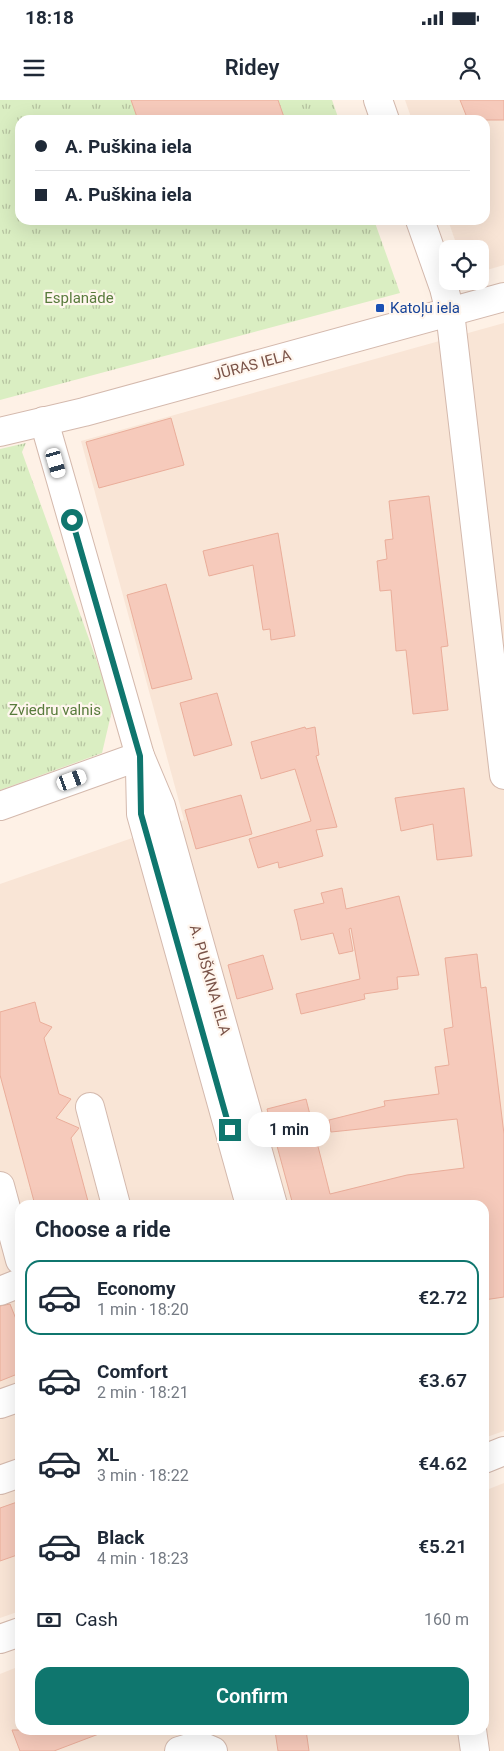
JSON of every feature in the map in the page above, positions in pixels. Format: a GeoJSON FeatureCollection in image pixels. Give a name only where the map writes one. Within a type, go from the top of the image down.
{"type":"FeatureCollection","features":[{"type":"Feature","properties":{"kind":"street"},"geometry":{"type":"LineString","coordinates":[[378,100],[383,115]]}},
{"type":"Feature","properties":{"kind":"street"},"geometry":{"type":"LineString","coordinates":[[422,225],[444,288],[450,312],[504,775]]}},
{"type":"Feature","properties":{"kind":"street","name":"JŪRAS IELA"},"geometry":{"type":"LineString","coordinates":[[0,432],[504,297]]}},
{"type":"Feature","properties":{"kind":"street","name":"A. PUŠKINA IELA"},"geometry":{"type":"LineString","coordinates":[[44,420],[140,756],[161,806],[273,1200]]}},
{"type":"Feature","properties":{"kind":"street"},"geometry":{"type":"LineString","coordinates":[[0,806],[140,756]]}},
{"type":"Feature","properties":{"kind":"street","name":"A. PUŠKINA IELA"},"geometry":{"type":"LineString","coordinates":[[140,756],[141,814],[249,1200]]}},
{"type":"Feature","properties":{"kind":"street"},"geometry":{"type":"LineString","coordinates":[[90,1107],[115,1200]]}},
{"type":"Feature","properties":{"kind":"street"},"geometry":{"type":"LineString","coordinates":[[0,1186],[15,1242]]}},
{"type":"Feature","properties":{"kind":"street"},"geometry":{"type":"LineString","coordinates":[[0,1291],[15,1285]]}},
{"type":"Feature","properties":{"kind":"street"},"geometry":{"type":"LineString","coordinates":[[0,1404],[15,1399]]}},
{"type":"Feature","properties":{"kind":"street"},"geometry":{"type":"LineString","coordinates":[[489,1456],[504,1451]]}},
{"type":"Feature","properties":{"kind":"street"},"geometry":{"type":"LineString","coordinates":[[0,1480],[15,1475]]}},
{"type":"Feature","properties":{"kind":"street"},"geometry":{"type":"LineString","coordinates":[[0,1640],[15,1634]]}},
{"type":"Feature","properties":{"kind":"street"},"geometry":{"type":"LineString","coordinates":[[473,1735],[475,1751]]}},
{"type":"Feature","properties":{"kind":"street"},"geometry":{"type":"LineString","coordinates":[[179,1751],[200,1745],[213,1751]]}},
{"type":"Feature","properties":{"kind":"shaded area"},"geometry":{"type":"Polygon","coordinates":[[[405,100],[504,100],[504,265],[489,269],[489,240],[455,240],[450,225],[490,225],[490,115],[410,115],[405,100]]]}},
{"type":"Feature","properties":{"kind":"shaded area"},"geometry":{"type":"Polygon","coordinates":[[[504,323],[504,1431],[489,1436],[489,1200],[15,1200],[15,1613],[0,1618],[0,884],[184,820],[81,441],[504,323]]]}},
{"type":"Feature","properties":{"kind":"shaded area"},"geometry":{"type":"Polygon","coordinates":[[[504,1483],[504,1751],[0,1751],[0,1674],[15,1668],[15,1735],[489,1735],[489,1489],[504,1483]]]}},
{"type":"Feature","properties":{"kind":"green space","name":"Esplanāde"},"geometry":{"type":"Polygon","coordinates":[[[0,100],[332,100],[337,115],[15,115],[15,225],[376,225],[400,293],[0,400],[0,100]]]}},
{"type":"Feature","properties":{"kind":"green space","name":"Zviedru valnis"},"geometry":{"type":"Polygon","coordinates":[[[26,443],[22,452],[113,706],[102,753],[0,790],[0,449],[26,443]]]}},
{"type":"Feature","properties":{"kind":"building"},"geometry":{"type":"Polygon","coordinates":[[[131,100],[278,100],[283,115],[136,115],[131,100]]]}},
{"type":"Feature","properties":{"kind":"building"},"geometry":{"type":"Polygon","coordinates":[[[460,100],[504,100],[504,120],[490,120],[490,115],[466,115],[460,100]]]}},
{"type":"Feature","properties":{"kind":"building"},"geometry":{"type":"Polygon","coordinates":[[[171,418],[184,465],[99,488],[86,442],[171,418]]]}},
{"type":"Feature","properties":{"kind":"building"},"geometry":{"type":"Polygon","coordinates":[[[429,496],[448,646],[441,647],[448,710],[413,714],[406,650],[396,651],[391,590],[380,591],[377,561],[387,559],[385,540],[393,539],[389,501],[429,496]]]}},
{"type":"Feature","properties":{"kind":"building"},"geometry":{"type":"Polygon","coordinates":[[[278,533],[295,636],[271,640],[270,629],[263,630],[253,565],[209,576],[203,551],[278,533]]]}},
{"type":"Feature","properties":{"kind":"building"},"geometry":{"type":"Polygon","coordinates":[[[166,584],[192,679],[152,689],[127,595],[166,584]]]}},
{"type":"Feature","properties":{"kind":"building"},"geometry":{"type":"Polygon","coordinates":[[[217,693],[232,745],[194,756],[180,703],[217,693]]]}},
{"type":"Feature","properties":{"kind":"building"},"geometry":{"type":"Polygon","coordinates":[[[305,727],[306,729],[315,727],[319,755],[316,756],[337,827],[316,830],[323,856],[279,868],[278,862],[258,868],[249,839],[311,821],[295,769],[261,779],[251,742],[305,727]]]}},
{"type":"Feature","properties":{"kind":"building"},"geometry":{"type":"Polygon","coordinates":[[[464,788],[472,856],[437,860],[433,824],[401,831],[395,798],[464,788]]]}},
{"type":"Feature","properties":{"kind":"building"},"geometry":{"type":"Polygon","coordinates":[[[241,795],[252,834],[196,849],[185,810],[241,795]]]}},
{"type":"Feature","properties":{"kind":"building"},"geometry":{"type":"Polygon","coordinates":[[[342,888],[346,909],[399,896],[419,975],[397,977],[398,989],[364,994],[365,999],[301,1014],[296,994],[360,979],[351,928],[349,929],[353,951],[339,954],[333,933],[301,940],[294,910],[324,903],[321,893],[342,888]]]}},
{"type":"Feature","properties":{"kind":"building"},"geometry":{"type":"Polygon","coordinates":[[[477,954],[481,988],[486,987],[504,1134],[504,1297],[489,1299],[489,1200],[292,1200],[267,1109],[306,1099],[330,1194],[407,1175],[464,1168],[457,1119],[331,1132],[329,1120],[385,1106],[384,1101],[439,1094],[435,1067],[449,1065],[444,1029],[453,1027],[445,958],[477,954]]]}},
{"type":"Feature","properties":{"kind":"building"},"geometry":{"type":"Polygon","coordinates":[[[263,955],[273,989],[237,999],[228,965],[263,955]]]}},
{"type":"Feature","properties":{"kind":"building"},"geometry":{"type":"Polygon","coordinates":[[[35,1002],[40,1022],[52,1027],[44,1038],[59,1094],[71,1099],[56,1118],[79,1128],[71,1138],[88,1200],[34,1200],[0,1075],[0,1012],[35,1002]]]}},
{"type":"Feature","properties":{"kind":"building"},"geometry":{"type":"Polygon","coordinates":[[[10,1304],[15,1316],[15,1375],[0,1381],[0,1306],[10,1304]]]}},
{"type":"Feature","properties":{"kind":"building"},"geometry":{"type":"Polygon","coordinates":[[[15,1503],[15,1556],[0,1561],[0,1508],[15,1503]]]}},
{"type":"Feature","properties":{"kind":"building"},"geometry":{"type":"Polygon","coordinates":[[[12,1730],[15,1730],[15,1735],[96,1735],[54,1751],[20,1751],[12,1730]]]}},
{"type":"Feature","properties":{"kind":"building"},"geometry":{"type":"Polygon","coordinates":[[[276,1735],[307,1735],[309,1751],[278,1751],[276,1735]]]}},
{"type":"Feature","properties":{"kind":"place","name":"Katoļu iela"},"geometry":{"type":"Point","coordinates":[380,308]}},
{"type":"Feature","properties":{"kind":"route"},"geometry":{"type":"LineString","coordinates":[[72,520],[140,756],[141,814],[230,1130]]}}]}
